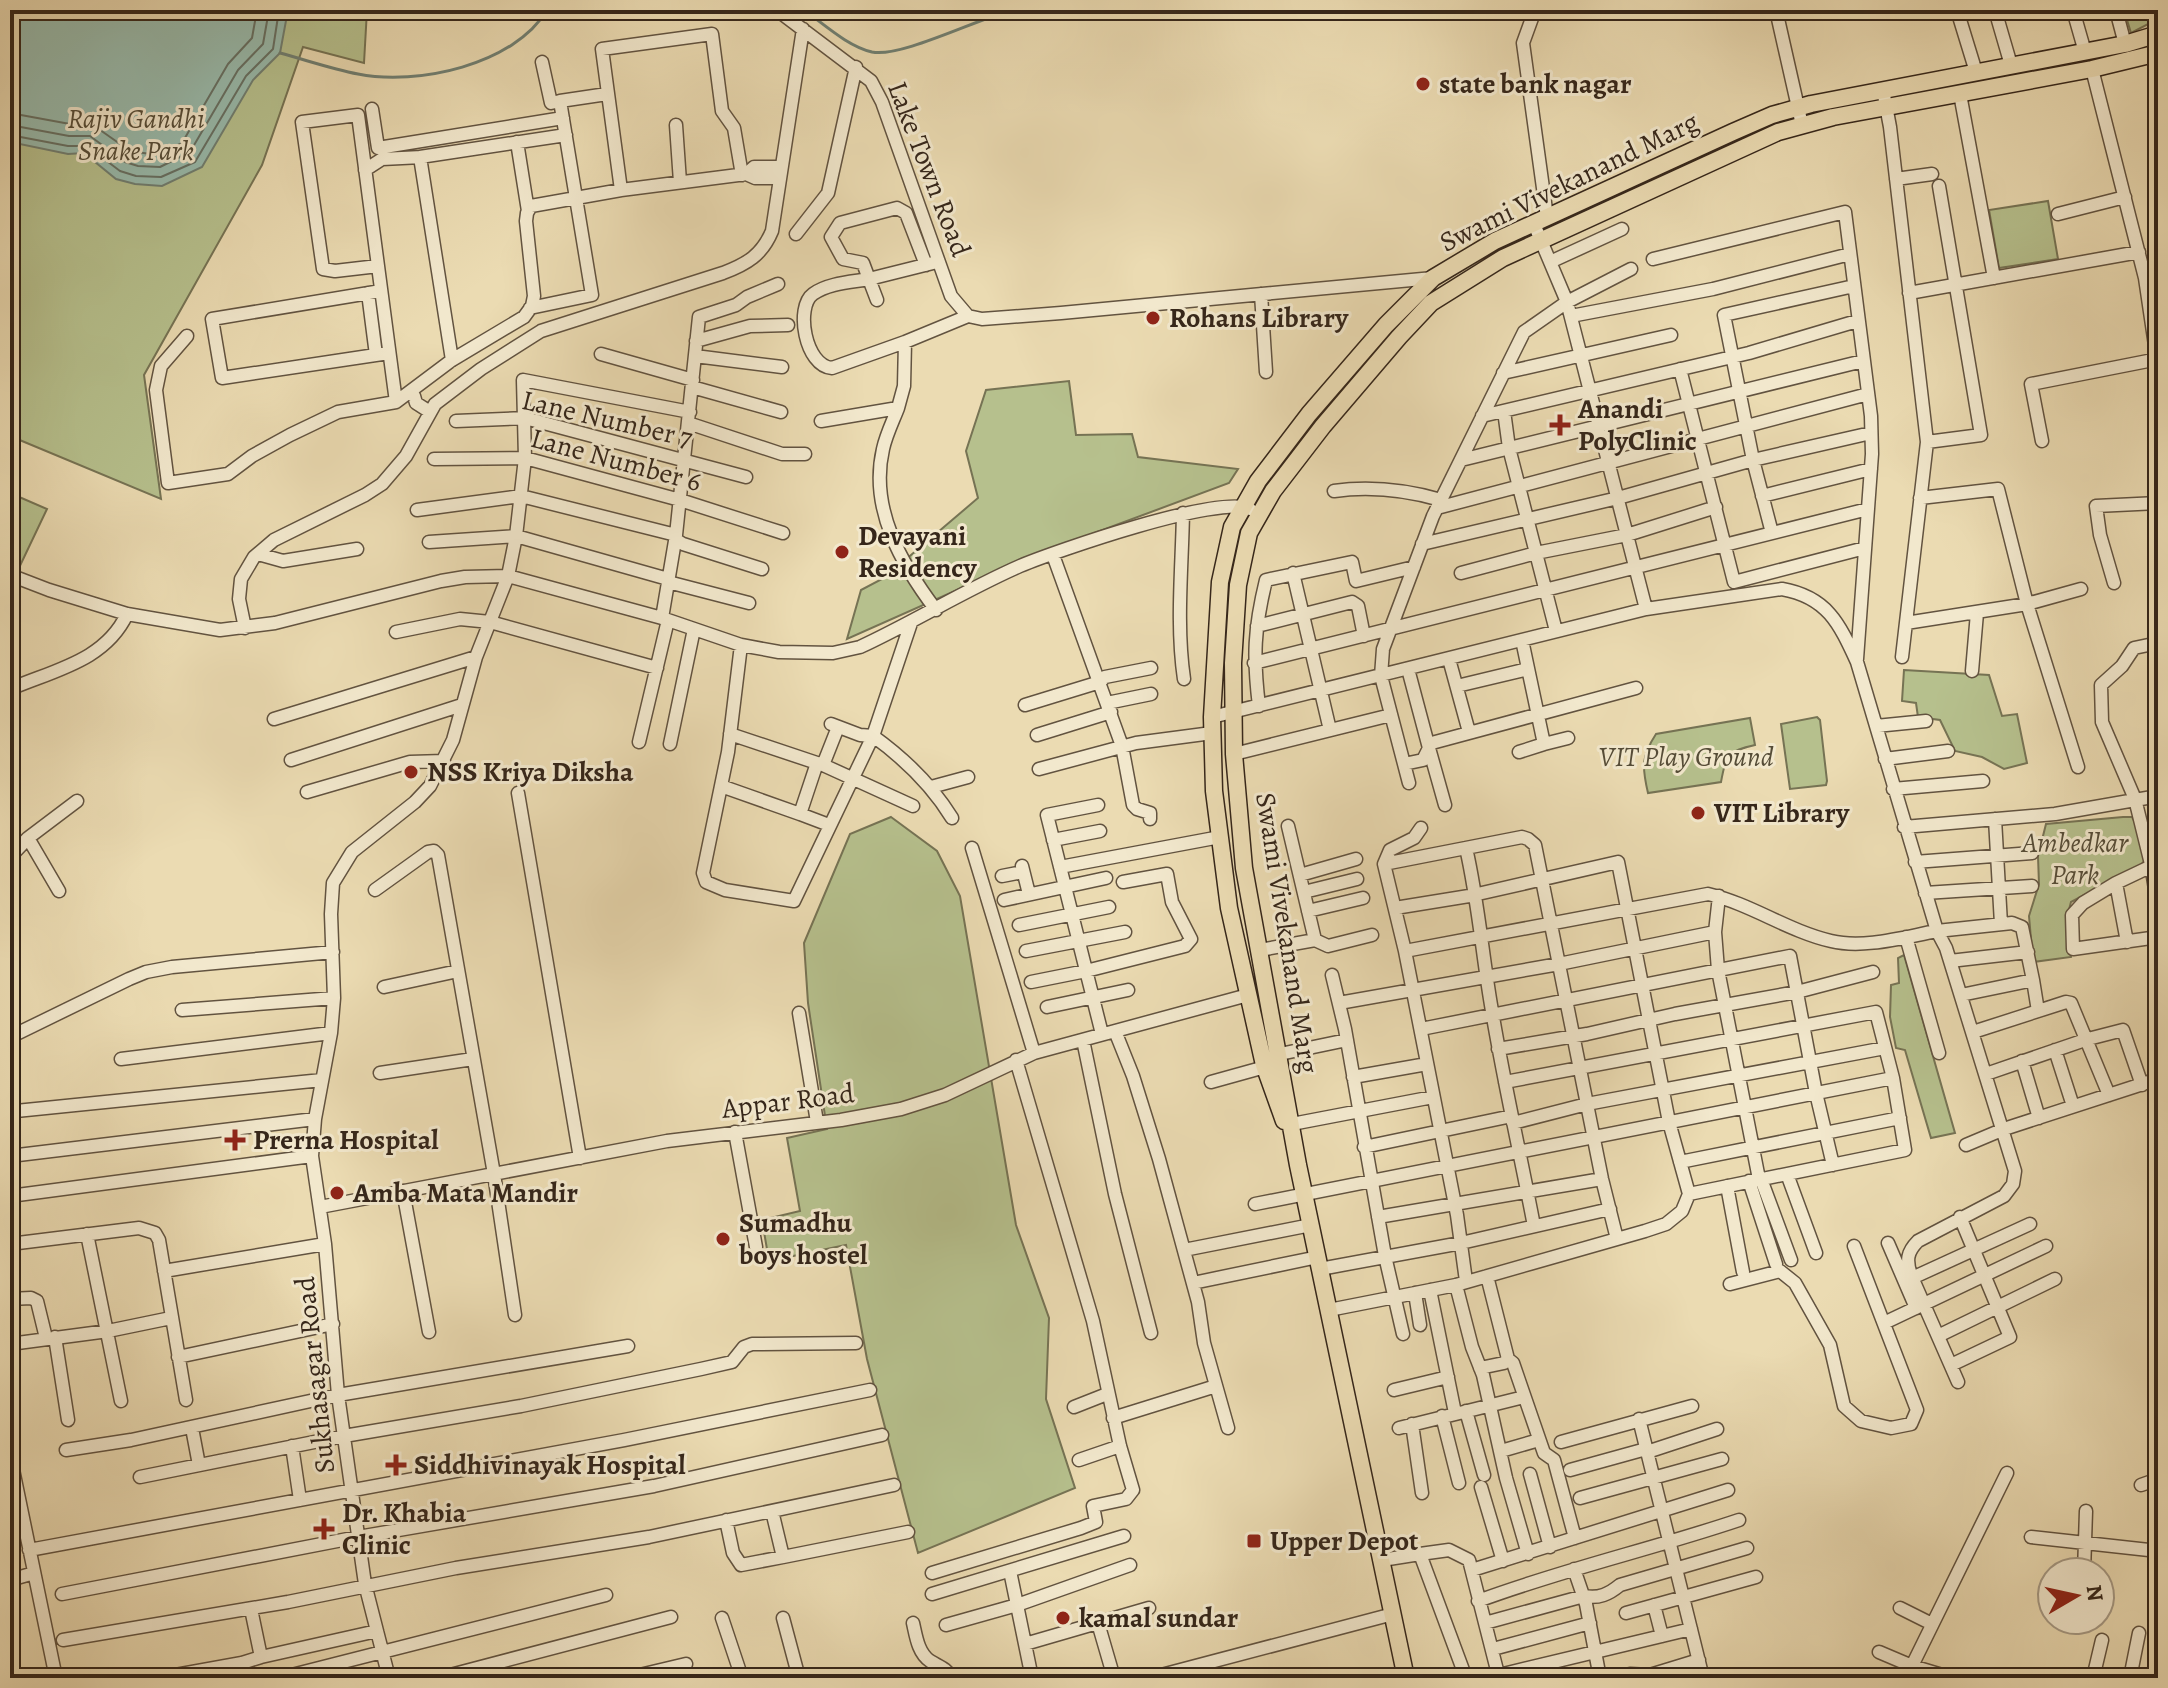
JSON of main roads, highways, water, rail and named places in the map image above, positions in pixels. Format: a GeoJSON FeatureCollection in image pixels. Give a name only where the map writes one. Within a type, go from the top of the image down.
{"type":"FeatureCollection","features":[{"type":"Feature","properties":{"kind":"main road","name":"Swami Vivekanand Marg"},"geometry":{"type":"LineString","coordinates":[[1298,1165],[1244,868],[1232,713],[1238,585],[1249,533],[1273,491],[1323,426],[1431,303],[1491,265],[1740,148],[1802,125],[1976,72],[2125,44],[2158,34]]}},
{"type":"Feature","properties":{"kind":"main road","name":"Swami Vivekanand Marg"},"geometry":{"type":"LineString","coordinates":[[1406,1678],[1305,1194],[1265,1067],[1229,908],[1214,791],[1212,725],[1220,582],[1232,527],[1242,505],[1309,414],[1386,325],[1433,278],[1495,241],[1733,132],[1798,108],[1960,94],[2158,53]]}},
{"type":"Feature","properties":{"kind":"water"},"geometry":{"type":"Polygon","coordinates":[[[10,10],[288,10],[280,53],[253,80],[202,167],[162,186],[116,179],[84,153],[68,154],[10,142],[10,10]]]}},
{"type":"Feature","properties":{"kind":"waterway"},"geometry":{"type":"LineString","coordinates":[[280,53],[358,74],[382,77],[435,74],[488,58],[512,45],[532,29],[547,10]]}},
{"type":"Feature","properties":{"kind":"waterway"},"geometry":{"type":"LineString","coordinates":[[804,10],[836,34],[872,52],[901,49],[1013,10]]}},
{"type":"Feature","properties":{"kind":"place","name":"state bank nagar"},"geometry":{"type":"Point","coordinates":[1423,84]}},
{"type":"Feature","properties":{"kind":"place","name":"Rohans Library"},"geometry":{"type":"Point","coordinates":[1153,318]}},
{"type":"Feature","properties":{"kind":"place","name":"Anandi PolyClinic"},"geometry":{"type":"Point","coordinates":[1560,425]}},
{"type":"Feature","properties":{"kind":"place","name":"Devayani Residency"},"geometry":{"type":"Point","coordinates":[842,552]}},
{"type":"Feature","properties":{"kind":"place","name":"NSS Kriya Diksha"},"geometry":{"type":"Point","coordinates":[411,772]}},
{"type":"Feature","properties":{"kind":"place","name":"VIT Library"},"geometry":{"type":"Point","coordinates":[1698,813]}},
{"type":"Feature","properties":{"kind":"place","name":"Prerna Hospital"},"geometry":{"type":"Point","coordinates":[235,1140]}},
{"type":"Feature","properties":{"kind":"place","name":"Amba Mata Mandir"},"geometry":{"type":"Point","coordinates":[337,1193]}},
{"type":"Feature","properties":{"kind":"place","name":"Sumadhu boys hostel"},"geometry":{"type":"Point","coordinates":[723,1239]}},
{"type":"Feature","properties":{"kind":"place","name":"Siddhivinayak Hospital"},"geometry":{"type":"Point","coordinates":[396,1465]}},
{"type":"Feature","properties":{"kind":"place","name":"Dr. Khabia Clinic"},"geometry":{"type":"Point","coordinates":[324,1529]}},
{"type":"Feature","properties":{"kind":"place","name":"Upper Depot"},"geometry":{"type":"Point","coordinates":[1254,1541]}},
{"type":"Feature","properties":{"kind":"place","name":"kamal sundar"},"geometry":{"type":"Point","coordinates":[1063,1618]}},
{"type":"Feature","properties":{"kind":"park label","name":"Rajiv Gandhi Snake Park"},"geometry":{"type":"Point","coordinates":[136,135]}},
{"type":"Feature","properties":{"kind":"park label","name":"VIT Play Ground"},"geometry":{"type":"Point","coordinates":[1686,757]}},
{"type":"Feature","properties":{"kind":"park label","name":"Ambedkar Park"},"geometry":{"type":"Point","coordinates":[2075,859]}}]}
